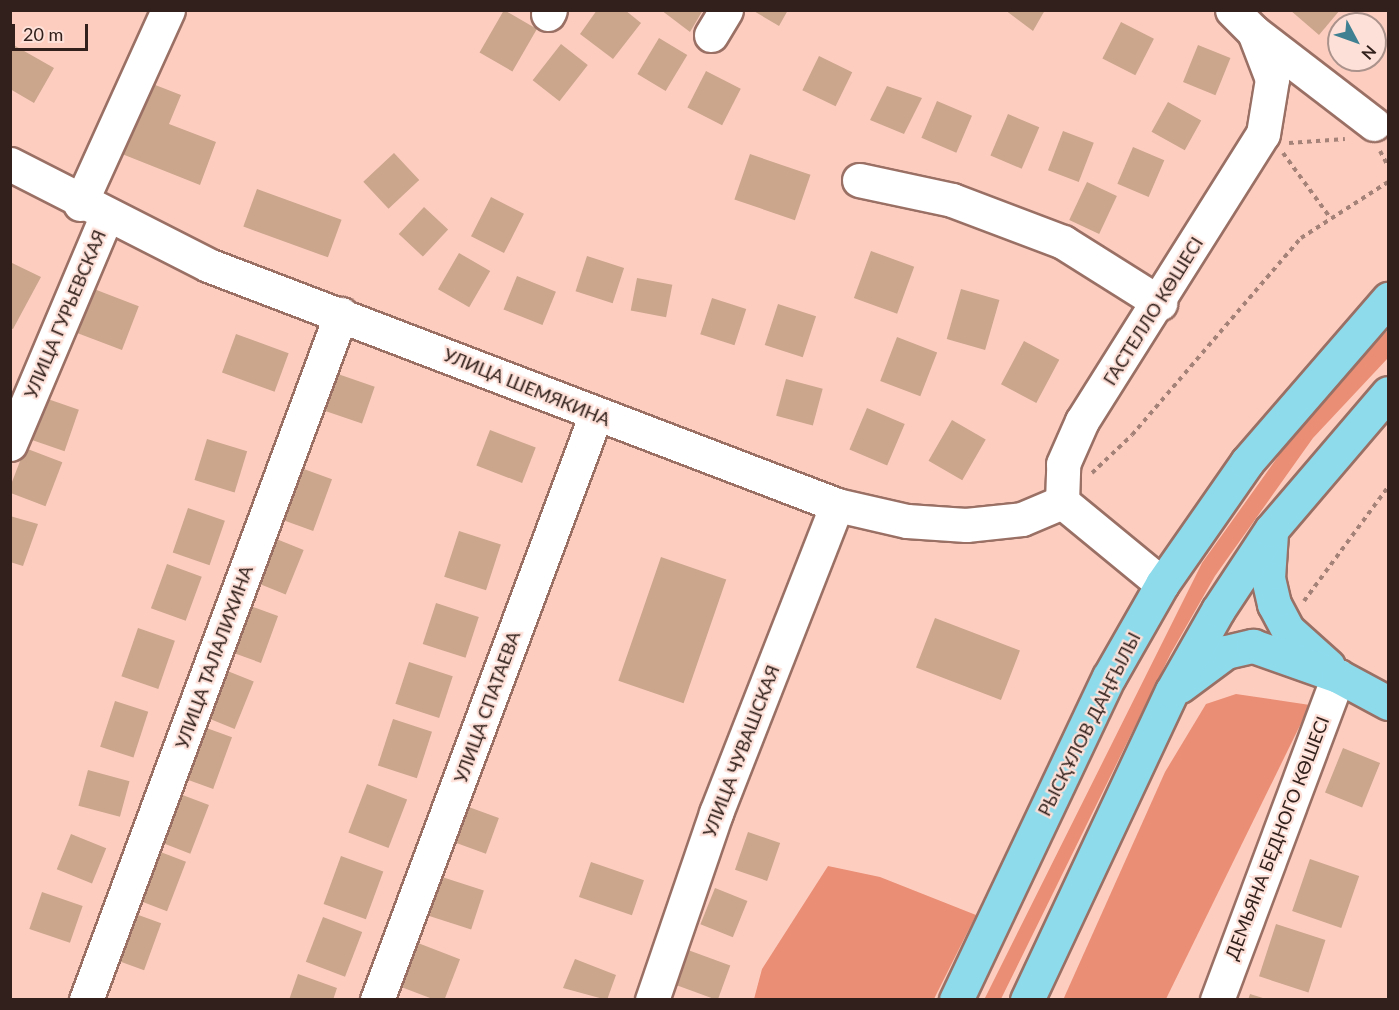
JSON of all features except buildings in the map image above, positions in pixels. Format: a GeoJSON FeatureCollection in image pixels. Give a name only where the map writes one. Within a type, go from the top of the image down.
{"type":"FeatureCollection","features":[{"type":"Feature","properties":{"kind":"main road","name":"РЫСҚҰЛОВ ДАҢҒЫЛЫ"},"geometry":{"type":"LineString","coordinates":[[956,999],[1109,677],[1162,584],[1247,462],[1389,299]]}},
{"type":"Feature","properties":{"kind":"main road"},"geometry":{"type":"LineString","coordinates":[[1027,999],[1172,692],[1271,530],[1389,393]]}},
{"type":"Feature","properties":{"kind":"main road"},"geometry":{"type":"LineString","coordinates":[[1271,530],[1268,578],[1274,604],[1288,630],[1338,676]]}},
{"type":"Feature","properties":{"kind":"main road"},"geometry":{"type":"LineString","coordinates":[[1172,692],[1226,652],[1253,646],[1338,676],[1389,703]]}},
{"type":"Feature","properties":{"kind":"street","name":"УЛИЦА ГУРЬЕВСКАЯ"},"geometry":{"type":"LineString","coordinates":[[10,444],[168,10]]}},
{"type":"Feature","properties":{"kind":"street"},"geometry":{"type":"LineString","coordinates":[[1243,21],[1363,131]]}},
{"type":"Feature","properties":{"kind":"street","name":"ГАСТЕЛЛО КӨШЕСІ"},"geometry":{"type":"LineString","coordinates":[[1062,502],[1063,464],[1082,421],[1160,303],[1263,134],[1272,80],[1243,21]]}},
{"type":"Feature","properties":{"kind":"street","name":"УЛИЦА ШЕМЯКИНА"},"geometry":{"type":"LineString","coordinates":[[10,164],[93,211],[208,265],[837,505],[907,521],[966,525],[1022,519],[1062,502]]}},
{"type":"Feature","properties":{"kind":"street"},"geometry":{"type":"LineString","coordinates":[[859,180],[952,200],[1063,242],[1160,303]]}},
{"type":"Feature","properties":{"kind":"street","name":"УЛИЦА ТАЛАЛИХИНА"},"geometry":{"type":"LineString","coordinates":[[86,999],[341,314]]}},
{"type":"Feature","properties":{"kind":"street","name":"УЛИЦА СПАТАЕВА"},"geometry":{"type":"LineString","coordinates":[[377,999],[596,414]]}},
{"type":"Feature","properties":{"kind":"street"},"geometry":{"type":"LineString","coordinates":[[1062,502],[1162,584]]}},
{"type":"Feature","properties":{"kind":"street","name":"УЛИЦА ЧУВАШСКАЯ"},"geometry":{"type":"LineString","coordinates":[[652,999],[716,813],[837,505]]}},
{"type":"Feature","properties":{"kind":"street","name":"ДЕМЬЯНА БЕДНОГО КӨШЕСІ"},"geometry":{"type":"LineString","coordinates":[[1216,999],[1338,676]]}},
{"type":"Feature","properties":{"kind":"path"},"geometry":{"type":"LineString","coordinates":[[1329,216],[1276,144],[1363,131]]}},
{"type":"Feature","properties":{"kind":"path"},"geometry":{"type":"LineString","coordinates":[[1062,502],[1132,435],[1301,238],[1329,216],[1389,182]]}},
{"type":"Feature","properties":{"kind":"path"},"geometry":{"type":"LineString","coordinates":[[1298,612],[1389,487]]}},
{"type":"Feature","properties":{"kind":"shaded area"},"geometry":{"type":"Polygon","coordinates":[[[1388,330],[1388,358],[1313,438],[1215,576],[1171,653],[1001,999],[984,1000],[1202,563],[1302,423],[1388,330]]]}},
{"type":"Feature","properties":{"kind":"shaded area"},"geometry":{"type":"Polygon","coordinates":[[[1236,694],[1310,705],[1166,999],[1063,1000],[1165,772],[1206,704],[1236,694]]]}},
{"type":"Feature","properties":{"kind":"shaded area"},"geometry":{"type":"Polygon","coordinates":[[[828,866],[880,877],[976,915],[934,999],[754,999],[762,969],[828,866]]]}}]}
